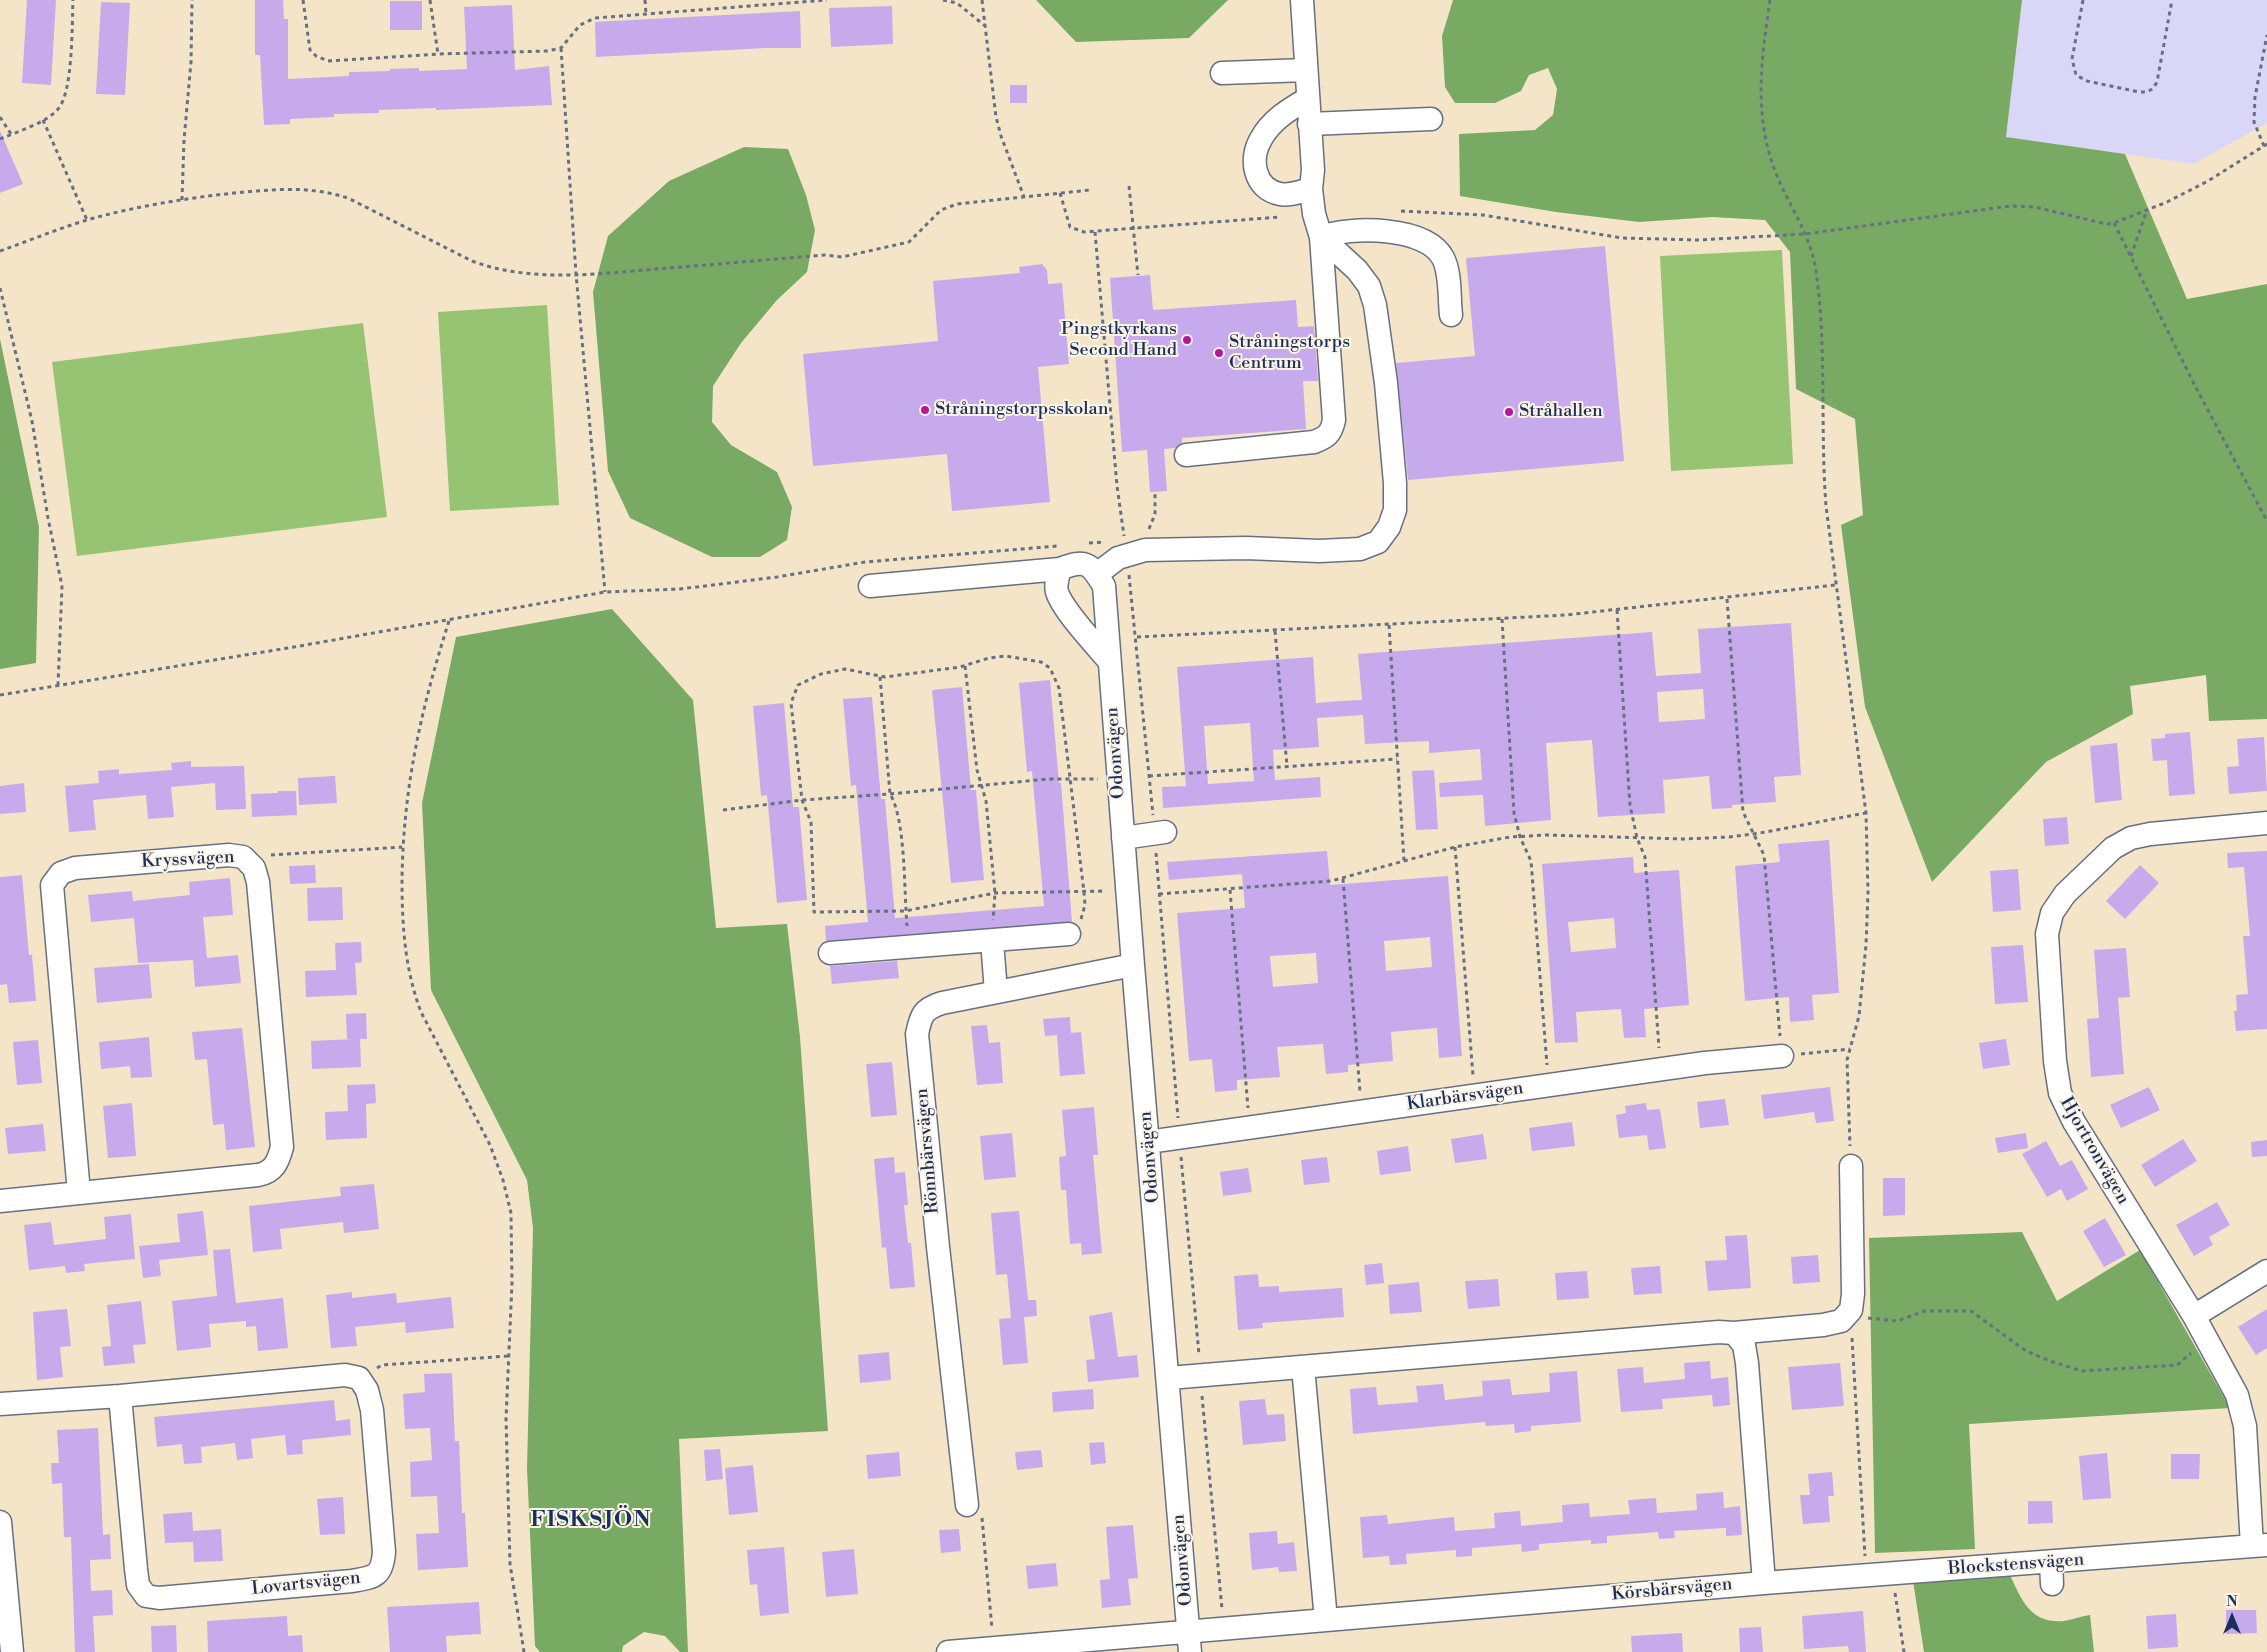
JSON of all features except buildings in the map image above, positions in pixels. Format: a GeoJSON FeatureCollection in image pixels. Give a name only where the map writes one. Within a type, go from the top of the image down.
{"type":"FeatureCollection","features":[{"type":"Feature","properties":{"kind":"street"},"geometry":{"type":"LineString","coordinates":[[1186,455],[1314,442],[1327,437],[1332,430],[1334,420],[1321,237],[1314,214],[1311,190],[1313,170],[1302,0]]}},
{"type":"Feature","properties":{"kind":"street"},"geometry":{"type":"LineString","coordinates":[[1222,73],[1306,70]]}},
{"type":"Feature","properties":{"kind":"street"},"geometry":{"type":"LineString","coordinates":[[1307,99],[1282,114],[1261,138],[1254,163],[1260,181],[1268,189],[1281,195],[1311,190]]}},
{"type":"Feature","properties":{"kind":"street"},"geometry":{"type":"LineString","coordinates":[[1309,124],[1431,119]]}},
{"type":"Feature","properties":{"kind":"street"},"geometry":{"type":"LineString","coordinates":[[1321,237],[1347,231],[1385,232],[1415,237],[1432,245],[1445,260],[1451,315]]}},
{"type":"Feature","properties":{"kind":"street"},"geometry":{"type":"LineString","coordinates":[[870,586],[1060,569],[1076,563],[1087,564],[1096,574],[1118,558],[1128,545],[1145,550],[1246,548],[1319,551],[1360,549],[1378,542],[1389,527],[1396,510],[1386,384],[1375,304],[1369,286],[1358,270],[1321,237]]}},
{"type":"Feature","properties":{"kind":"street"},"geometry":{"type":"LineString","coordinates":[[1060,569],[1057,578],[1057,591],[1064,605],[1109,661]]}},
{"type":"Feature","properties":{"kind":"street","name":"Odonvägen"},"geometry":{"type":"LineString","coordinates":[[1096,574],[1104,586],[1133,966],[1190,1642]]}},
{"type":"Feature","properties":{"kind":"street","name":"Hjortronvägen"},"geometry":{"type":"LineString","coordinates":[[2260,1546],[2245,1426],[2237,1395],[2194,1316],[2074,1122],[2060,1093],[2055,1061],[2047,934],[2052,913],[2065,894],[2113,848],[2132,838],[2150,834],[2267,823]]}},
{"type":"Feature","properties":{"kind":"street"},"geometry":{"type":"LineString","coordinates":[[1123,838],[1160,833]]}},
{"type":"Feature","properties":{"kind":"street","name":"Kryssvägen"},"geometry":{"type":"LineString","coordinates":[[0,1201],[258,1175],[267,1173],[277,1164],[282,1147],[258,882],[254,868],[243,857],[229,855],[75,868],[61,873],[52,885],[79,1193]]}},
{"type":"Feature","properties":{"kind":"street"},"geometry":{"type":"LineString","coordinates":[[830,953],[1069,934]]}},
{"type":"Feature","properties":{"kind":"street"},"geometry":{"type":"LineString","coordinates":[[992,941],[996,992]]}},
{"type":"Feature","properties":{"kind":"street","name":"Rönnbärsvägen"},"geometry":{"type":"LineString","coordinates":[[966,1505],[917,1034],[920,1018],[930,1007],[996,992],[1133,966]]}},
{"type":"Feature","properties":{"kind":"street","name":"Klarbärsvägen"},"geometry":{"type":"LineString","coordinates":[[1148,1142],[1660,1069],[1782,1056]]}},
{"type":"Feature","properties":{"kind":"street"},"geometry":{"type":"LineString","coordinates":[[1169,1378],[1709,1332],[1734,1333],[1823,1325],[1841,1321],[1847,1316],[1853,1303],[1850,1166]]}},
{"type":"Feature","properties":{"kind":"street"},"geometry":{"type":"LineString","coordinates":[[2194,1316],[2267,1271]]}},
{"type":"Feature","properties":{"kind":"street"},"geometry":{"type":"LineString","coordinates":[[1734,1333],[1744,1344],[1747,1363],[1764,1583]]}},
{"type":"Feature","properties":{"kind":"street"},"geometry":{"type":"LineString","coordinates":[[1303,1367],[1326,1620]]}},
{"type":"Feature","properties":{"kind":"street"},"geometry":{"type":"LineString","coordinates":[[0,1404],[120,1396],[345,1375],[358,1378]]}},
{"type":"Feature","properties":{"kind":"street","name":"Lovartsvägen"},"geometry":{"type":"LineString","coordinates":[[120,1396],[138,1585],[146,1596],[159,1598],[352,1581],[373,1578],[383,1567],[384,1552],[372,1410],[367,1390],[358,1378]]}},
{"type":"Feature","properties":{"kind":"street"},"geometry":{"type":"LineString","coordinates":[[0,1522],[4,1610],[12,1652]]}},
{"type":"Feature","properties":{"kind":"street","name":"Blockstensvägen"},"geometry":{"type":"LineString","coordinates":[[1764,1583],[1893,1573],[2052,1573],[2260,1546]]}},
{"type":"Feature","properties":{"kind":"street","name":"Körsbärsvägen"},"geometry":{"type":"LineString","coordinates":[[948,1652],[994,1648],[1190,1642],[1224,1629],[1764,1583]]}},
{"type":"Feature","properties":{"kind":"path"},"geometry":{"type":"LineString","coordinates":[[0,139],[43,120],[58,110],[67,95],[73,0]]}},
{"type":"Feature","properties":{"kind":"path"},"geometry":{"type":"LineString","coordinates":[[182,200],[184,140],[191,62],[192,0]]}},
{"type":"Feature","properties":{"kind":"path"},"geometry":{"type":"LineString","coordinates":[[303,0],[310,50],[316,56],[328,62],[438,54],[547,51],[561,48],[580,25],[595,18],[827,0]]}},
{"type":"Feature","properties":{"kind":"path"},"geometry":{"type":"LineString","coordinates":[[430,0],[438,54]]}},
{"type":"Feature","properties":{"kind":"path"},"geometry":{"type":"LineString","coordinates":[[645,0],[646,14]]}},
{"type":"Feature","properties":{"kind":"path"},"geometry":{"type":"LineString","coordinates":[[943,0],[957,3],[985,26]]}},
{"type":"Feature","properties":{"kind":"path"},"geometry":{"type":"LineString","coordinates":[[982,0],[996,117],[1001,136],[1024,197]]}},
{"type":"Feature","properties":{"kind":"path"},"geometry":{"type":"LineString","coordinates":[[1770,0],[1761,66],[1762,120],[1771,159],[1805,234],[1816,269],[1822,380],[1822,457],[1835,585],[1866,813],[1868,893],[1866,945],[1859,1016],[1850,1049],[1847,1082],[1850,1166]]}},
{"type":"Feature","properties":{"kind":"path"},"geometry":{"type":"LineString","coordinates":[[2083,0],[2072,60],[2076,75],[2087,81],[2139,92],[2147,92],[2153,89],[2157,82],[2172,0]]}},
{"type":"Feature","properties":{"kind":"path"},"geometry":{"type":"LineString","coordinates":[[1399,211],[1484,215],[1642,240],[1698,240],[1805,234],[2010,206],[2035,207],[2095,222],[2114,223],[2148,210],[2208,181],[2265,145],[2254,122],[2255,97],[2267,35]]}},
{"type":"Feature","properties":{"kind":"path"},"geometry":{"type":"LineString","coordinates":[[561,48],[576,274],[605,592]]}},
{"type":"Feature","properties":{"kind":"path"},"geometry":{"type":"LineString","coordinates":[[0,117],[11,134]]}},
{"type":"Feature","properties":{"kind":"path"},"geometry":{"type":"LineString","coordinates":[[43,120],[87,220]]}},
{"type":"Feature","properties":{"kind":"path"},"geometry":{"type":"LineString","coordinates":[[1129,186],[1138,275]]}},
{"type":"Feature","properties":{"kind":"path"},"geometry":{"type":"LineString","coordinates":[[0,251],[87,220],[182,200],[291,188],[332,192],[350,199],[472,261],[491,268],[524,273],[576,274],[825,255],[842,257],[908,242],[941,210],[957,204],[1090,190]]}},
{"type":"Feature","properties":{"kind":"path"},"geometry":{"type":"LineString","coordinates":[[1060,194],[1070,227],[1084,232],[1314,214]]}},
{"type":"Feature","properties":{"kind":"path"},"geometry":{"type":"LineString","coordinates":[[2130,257],[2148,210]]}},
{"type":"Feature","properties":{"kind":"path"},"geometry":{"type":"LineString","coordinates":[[2114,223],[2194,384],[2267,521]]}},
{"type":"Feature","properties":{"kind":"path"},"geometry":{"type":"LineString","coordinates":[[1094,232],[1116,486],[1128,545],[1150,776],[1160,833],[1159,894],[1200,1375],[1224,1629]]}},
{"type":"Feature","properties":{"kind":"path"},"geometry":{"type":"LineString","coordinates":[[0,288],[32,421],[48,518],[62,586],[58,686]]}},
{"type":"Feature","properties":{"kind":"path"},"geometry":{"type":"LineString","coordinates":[[1145,532],[1149,529],[1155,514],[1155,492]]}},
{"type":"Feature","properties":{"kind":"path"},"geometry":{"type":"LineString","coordinates":[[1084,543],[1104,542]]}},
{"type":"Feature","properties":{"kind":"path"},"geometry":{"type":"LineString","coordinates":[[0,695],[448,621],[605,592],[680,589],[866,562],[1064,545]]}},
{"type":"Feature","properties":{"kind":"path"},"geometry":{"type":"LineString","coordinates":[[1137,637],[1502,619],[1617,610],[1835,585]]}},
{"type":"Feature","properties":{"kind":"path"},"geometry":{"type":"LineString","coordinates":[[1728,598],[1743,812],[1752,834],[1764,855],[1782,1056],[1850,1049]]}},
{"type":"Feature","properties":{"kind":"path"},"geometry":{"type":"LineString","coordinates":[[1617,610],[1630,805],[1637,838],[1645,857],[1660,1069]]}},
{"type":"Feature","properties":{"kind":"path"},"geometry":{"type":"LineString","coordinates":[[1502,619],[1514,813],[1520,837],[1531,861],[1548,1086]]}},
{"type":"Feature","properties":{"kind":"path"},"geometry":{"type":"LineString","coordinates":[[448,621],[427,691],[414,746],[408,787],[402,847],[405,947],[414,992],[428,1027],[490,1144],[503,1180],[509,1204],[513,1267],[506,1419],[510,1564],[524,1652]]}},
{"type":"Feature","properties":{"kind":"path"},"geometry":{"type":"LineString","coordinates":[[1388,625],[1404,861]]}},
{"type":"Feature","properties":{"kind":"path"},"geometry":{"type":"LineString","coordinates":[[1275,631],[1287,766]]}},
{"type":"Feature","properties":{"kind":"path"},"geometry":{"type":"LineString","coordinates":[[1084,892],[1059,688],[1050,668],[1041,662],[1006,656],[989,658],[966,666],[880,677],[846,669],[821,674],[798,685],[791,704],[802,800],[811,822],[814,912],[906,911],[995,893],[1084,892],[1127,891]]}},
{"type":"Feature","properties":{"kind":"path"},"geometry":{"type":"LineString","coordinates":[[966,666],[977,770],[986,801],[995,893],[992,941]]}},
{"type":"Feature","properties":{"kind":"path"},"geometry":{"type":"LineString","coordinates":[[880,677],[890,794],[897,805],[900,824],[908,947]]}},
{"type":"Feature","properties":{"kind":"path"},"geometry":{"type":"LineString","coordinates":[[1150,776],[1397,758]]}},
{"type":"Feature","properties":{"kind":"path"},"geometry":{"type":"LineString","coordinates":[[723,810],[802,800],[890,794],[1048,779],[1118,778]]}},
{"type":"Feature","properties":{"kind":"path"},"geometry":{"type":"LineString","coordinates":[[1159,894],[1301,885],[1343,879],[1455,847],[1520,837],[1575,836],[1684,839],[1752,834],[1866,813]]}},
{"type":"Feature","properties":{"kind":"path"},"geometry":{"type":"LineString","coordinates":[[243,857],[402,847]]}},
{"type":"Feature","properties":{"kind":"path"},"geometry":{"type":"LineString","coordinates":[[1455,847],[1474,1096]]}},
{"type":"Feature","properties":{"kind":"path"},"geometry":{"type":"LineString","coordinates":[[1343,879],[1362,1112]]}},
{"type":"Feature","properties":{"kind":"path"},"geometry":{"type":"LineString","coordinates":[[1230,890],[1249,1128]]}},
{"type":"Feature","properties":{"kind":"path"},"geometry":{"type":"LineString","coordinates":[[1866,1575],[1852,1334],[1847,1316],[1897,1321],[1925,1311],[1971,1311],[2026,1352],[2082,1371],[2177,1365],[2206,1339]]}},
{"type":"Feature","properties":{"kind":"path"},"geometry":{"type":"LineString","coordinates":[[358,1378],[382,1365],[508,1356]]}},
{"type":"Feature","properties":{"kind":"path"},"geometry":{"type":"LineString","coordinates":[[966,1505],[983,1519],[994,1648]]}},
{"type":"Feature","properties":{"kind":"path"},"geometry":{"type":"LineString","coordinates":[[1893,1573],[1904,1652]]}},
{"type":"Feature","properties":{"kind":"shaded area"},"geometry":{"type":"Polygon","coordinates":[[[2022,0],[2267,0],[2267,123],[2194,164],[2006,137],[2022,0]]]}},
{"type":"Feature","properties":{"kind":"green space"},"geometry":{"type":"Polygon","coordinates":[[[1036,0],[1228,0],[1189,38],[1076,42],[1036,0]]]}},
{"type":"Feature","properties":{"kind":"green space"},"geometry":{"type":"Polygon","coordinates":[[[1453,0],[2022,0],[2006,137],[2125,154],[2187,299],[2267,284],[2267,719],[2209,721],[2206,675],[2130,686],[2133,714],[2046,762],[1932,882],[1865,707],[1841,525],[1863,515],[1855,419],[1796,389],[1790,252],[1765,220],[1712,217],[1639,222],[1556,212],[1460,196],[1459,134],[1535,130],[1553,115],[1557,89],[1548,68],[1529,75],[1521,91],[1495,103],[1455,103],[1445,87],[1442,36],[1453,0]]]}},
{"type":"Feature","properties":{"kind":"green space"},"geometry":{"type":"Polygon","coordinates":[[[744,147],[788,149],[806,195],[815,230],[807,272],[777,300],[741,343],[713,386],[712,422],[731,445],[777,472],[792,507],[787,540],[760,557],[712,557],[630,518],[608,471],[593,292],[608,236],[669,181],[744,147]]]}},
{"type":"Feature","properties":{"kind":"green space"},"geometry":{"type":"Polygon","coordinates":[[[1782,250],[1793,464],[1671,471],[1660,256],[1782,250]]]}},
{"type":"Feature","properties":{"kind":"green space"},"geometry":{"type":"Polygon","coordinates":[[[547,305],[559,505],[450,511],[438,312],[547,305]]]}},
{"type":"Feature","properties":{"kind":"green space"},"geometry":{"type":"Polygon","coordinates":[[[363,323],[387,517],[77,556],[52,362],[363,323]]]}},
{"type":"Feature","properties":{"kind":"green space"},"geometry":{"type":"Polygon","coordinates":[[[0,339],[39,527],[36,663],[0,669],[0,339]]]}},
{"type":"Feature","properties":{"kind":"green space"},"geometry":{"type":"Polygon","coordinates":[[[612,609],[693,700],[716,928],[787,924],[800,1037],[828,1431],[679,1439],[688,1652],[680,1652],[665,1636],[644,1632],[623,1646],[622,1652],[540,1652],[535,1646],[527,1468],[533,1228],[527,1180],[431,990],[422,803],[456,637],[612,609]]]}},
{"type":"Feature","properties":{"kind":"green space"},"geometry":{"type":"Polygon","coordinates":[[[2022,1232],[2057,1301],[2140,1250],[2230,1408],[1969,1424],[1975,1549],[1875,1553],[1869,1238],[2022,1232]]]}},
{"type":"Feature","properties":{"kind":"green space"},"geometry":{"type":"Polygon","coordinates":[[[2010,1575],[2029,1609],[2043,1619],[2064,1621],[2090,1615],[2094,1652],[1924,1652],[1913,1581],[2010,1575]]]}},
{"type":"Feature","properties":{"kind":"place","name":"Pingstkyrkans Second Hand"},"geometry":{"type":"Point","coordinates":[1187,340]}},
{"type":"Feature","properties":{"kind":"place","name":"Stråningstorps Centrum"},"geometry":{"type":"Point","coordinates":[1219,353]}},
{"type":"Feature","properties":{"kind":"place","name":"Stråningstorpsskolan"},"geometry":{"type":"Point","coordinates":[925,410]}},
{"type":"Feature","properties":{"kind":"place","name":"Stråhallen"},"geometry":{"type":"Point","coordinates":[1509,412]}},
{"type":"Feature","properties":{"kind":"district","name":"FISKSJÖN"},"geometry":{"type":"Point","coordinates":[591,1521]}}]}
